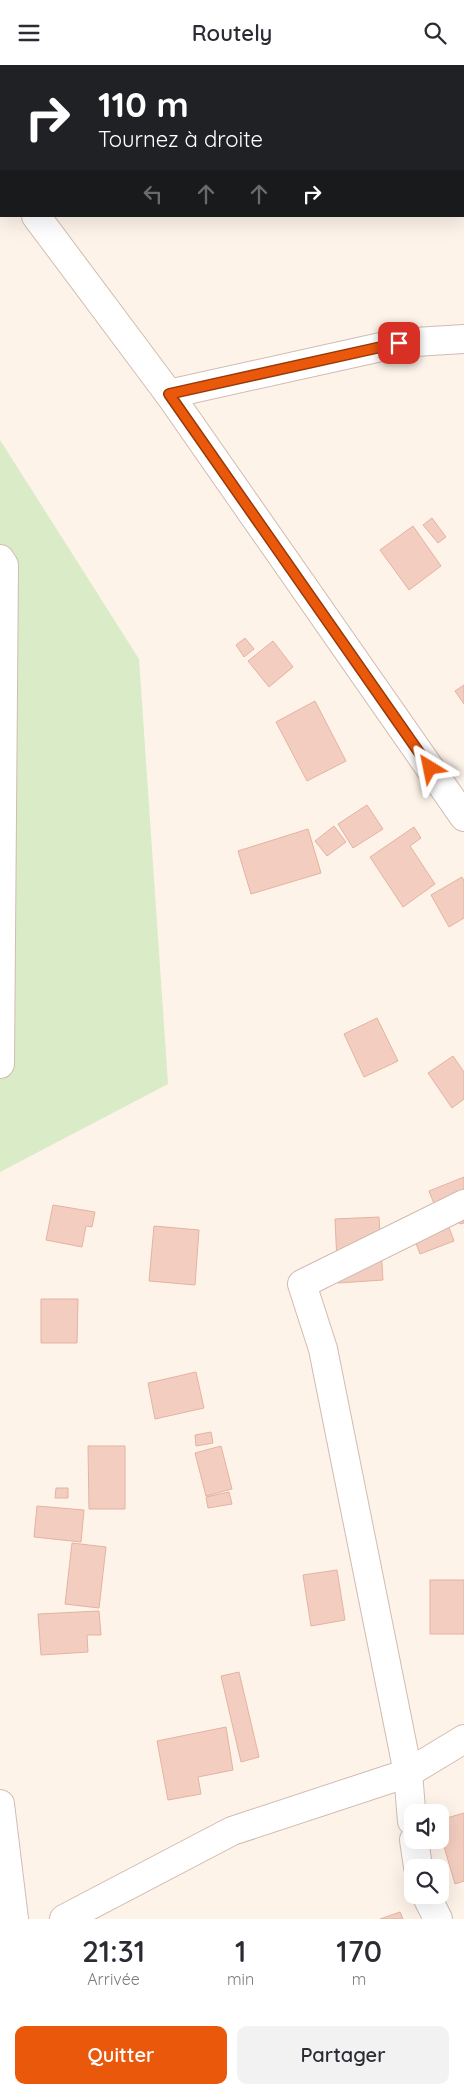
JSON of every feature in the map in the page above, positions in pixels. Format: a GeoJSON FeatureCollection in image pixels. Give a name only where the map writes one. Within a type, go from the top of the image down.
{"type":"FeatureCollection","features":[{"type":"Feature","properties":{"kind":"street"},"geometry":{"type":"LineString","coordinates":[[37,217],[169,394],[464,817]]}},
{"type":"Feature","properties":{"kind":"street"},"geometry":{"type":"LineString","coordinates":[[169,394],[399,343],[464,339]]}},
{"type":"Feature","properties":{"kind":"street"},"geometry":{"type":"LineString","coordinates":[[0,559],[4,565],[4,575],[0,1063]]}},
{"type":"Feature","properties":{"kind":"street"},"geometry":{"type":"LineString","coordinates":[[411,1804],[408,1773],[323,1349],[302,1285],[464,1204]]}},
{"type":"Feature","properties":{"kind":"street"},"geometry":{"type":"LineString","coordinates":[[64,1919],[232,1831],[408,1773],[464,1739]]}},
{"type":"Feature","properties":{"kind":"street"},"geometry":{"type":"LineString","coordinates":[[0,1803],[14,1919]]}},
{"type":"Feature","properties":{"kind":"street"},"geometry":{"type":"LineString","coordinates":[[430,1904],[438,1919]]}},
{"type":"Feature","properties":{"kind":"green space"},"geometry":{"type":"Polygon","coordinates":[[[0,440],[139,659],[168,1084],[0,1172],[0,440]]]}},
{"type":"Feature","properties":{"kind":"building"},"geometry":{"type":"Polygon","coordinates":[[[432,518],[446,537],[438,543],[423,525],[432,518]]]}},
{"type":"Feature","properties":{"kind":"building"},"geometry":{"type":"Polygon","coordinates":[[[413,526],[441,566],[409,590],[380,550],[413,526]]]}},
{"type":"Feature","properties":{"kind":"building"},"geometry":{"type":"Polygon","coordinates":[[[245,638],[254,649],[244,657],[236,645],[245,638]]]}},
{"type":"Feature","properties":{"kind":"building"},"geometry":{"type":"Polygon","coordinates":[[[273,641],[293,667],[269,687],[248,661],[273,641]]]}},
{"type":"Feature","properties":{"kind":"building"},"geometry":{"type":"Polygon","coordinates":[[[464,685],[464,704],[455,691],[464,685]]]}},
{"type":"Feature","properties":{"kind":"building"},"geometry":{"type":"Polygon","coordinates":[[[315,701],[346,761],[307,781],[276,722],[315,701]]]}},
{"type":"Feature","properties":{"kind":"building"},"geometry":{"type":"Polygon","coordinates":[[[367,805],[383,829],[353,848],[338,824],[367,805]]]}},
{"type":"Feature","properties":{"kind":"building"},"geometry":{"type":"Polygon","coordinates":[[[334,826],[346,842],[327,856],[315,841],[334,826]]]}},
{"type":"Feature","properties":{"kind":"building"},"geometry":{"type":"Polygon","coordinates":[[[414,827],[421,838],[410,846],[435,884],[403,907],[370,857],[414,827]]]}},
{"type":"Feature","properties":{"kind":"building"},"geometry":{"type":"Polygon","coordinates":[[[308,829],[321,873],[251,894],[238,851],[308,829]]]}},
{"type":"Feature","properties":{"kind":"building"},"geometry":{"type":"Polygon","coordinates":[[[462,877],[464,881],[464,918],[449,927],[431,895],[462,877]]]}},
{"type":"Feature","properties":{"kind":"building"},"geometry":{"type":"Polygon","coordinates":[[[377,1018],[398,1061],[364,1077],[344,1034],[377,1018]]]}},
{"type":"Feature","properties":{"kind":"building"},"geometry":{"type":"Polygon","coordinates":[[[453,1056],[464,1072],[464,1099],[452,1108],[428,1073],[453,1056]]]}},
{"type":"Feature","properties":{"kind":"building"},"geometry":{"type":"Polygon","coordinates":[[[464,1177],[464,1223],[460,1224],[457,1218],[442,1224],[429,1191],[464,1177]]]}},
{"type":"Feature","properties":{"kind":"building"},"geometry":{"type":"Polygon","coordinates":[[[53,1205],[95,1212],[92,1227],[86,1226],[82,1247],[46,1240],[53,1205]]]}},
{"type":"Feature","properties":{"kind":"building"},"geometry":{"type":"Polygon","coordinates":[[[379,1217],[383,1280],[338,1283],[335,1219],[379,1217]]]}},
{"type":"Feature","properties":{"kind":"building"},"geometry":{"type":"Polygon","coordinates":[[[448,1225],[454,1241],[420,1254],[414,1238],[448,1225]]]}},
{"type":"Feature","properties":{"kind":"building"},"geometry":{"type":"Polygon","coordinates":[[[154,1226],[199,1230],[195,1285],[149,1281],[154,1226]]]}},
{"type":"Feature","properties":{"kind":"building"},"geometry":{"type":"Polygon","coordinates":[[[41,1299],[78,1299],[77,1343],[41,1343],[41,1299]]]}},
{"type":"Feature","properties":{"kind":"building"},"geometry":{"type":"Polygon","coordinates":[[[196,1372],[204,1408],[155,1419],[148,1383],[196,1372]]]}},
{"type":"Feature","properties":{"kind":"building"},"geometry":{"type":"Polygon","coordinates":[[[211,1432],[213,1443],[196,1446],[195,1435],[211,1432]]]}},
{"type":"Feature","properties":{"kind":"building"},"geometry":{"type":"Polygon","coordinates":[[[88,1446],[125,1446],[125,1509],[89,1509],[88,1446]]]}},
{"type":"Feature","properties":{"kind":"building"},"geometry":{"type":"Polygon","coordinates":[[[221,1446],[232,1489],[206,1496],[195,1453],[221,1446]]]}},
{"type":"Feature","properties":{"kind":"building"},"geometry":{"type":"Polygon","coordinates":[[[56,1488],[68,1488],[68,1498],[55,1498],[56,1488]]]}},
{"type":"Feature","properties":{"kind":"building"},"geometry":{"type":"Polygon","coordinates":[[[229,1492],[232,1504],[208,1508],[206,1497],[229,1492]]]}},
{"type":"Feature","properties":{"kind":"building"},"geometry":{"type":"Polygon","coordinates":[[[37,1506],[84,1510],[81,1542],[34,1537],[37,1506]]]}},
{"type":"Feature","properties":{"kind":"building"},"geometry":{"type":"Polygon","coordinates":[[[72,1543],[106,1547],[99,1608],[65,1604],[72,1543]]]}},
{"type":"Feature","properties":{"kind":"building"},"geometry":{"type":"Polygon","coordinates":[[[337,1570],[345,1620],[311,1626],[303,1575],[337,1570]]]}},
{"type":"Feature","properties":{"kind":"building"},"geometry":{"type":"Polygon","coordinates":[[[430,1580],[464,1580],[464,1634],[430,1634],[430,1580]]]}},
{"type":"Feature","properties":{"kind":"building"},"geometry":{"type":"Polygon","coordinates":[[[99,1611],[101,1635],[87,1635],[88,1652],[41,1655],[38,1614],[99,1611]]]}},
{"type":"Feature","properties":{"kind":"building"},"geometry":{"type":"Polygon","coordinates":[[[239,1672],[259,1757],[241,1762],[221,1676],[239,1672]]]}},
{"type":"Feature","properties":{"kind":"building"},"geometry":{"type":"Polygon","coordinates":[[[226,1727],[233,1770],[198,1777],[201,1794],[168,1800],[157,1741],[226,1727]]]}},
{"type":"Feature","properties":{"kind":"building"},"geometry":{"type":"Polygon","coordinates":[[[464,1813],[464,1881],[455,1884],[445,1849],[449,1849],[449,1817],[464,1813]]]}},
{"type":"Feature","properties":{"kind":"building"},"geometry":{"type":"Polygon","coordinates":[[[400,1912],[403,1919],[380,1919],[400,1912]]]}},
{"type":"Feature","properties":{"kind":"route"},"geometry":{"type":"LineString","coordinates":[[399,343],[169,394],[430,768]]}}]}
